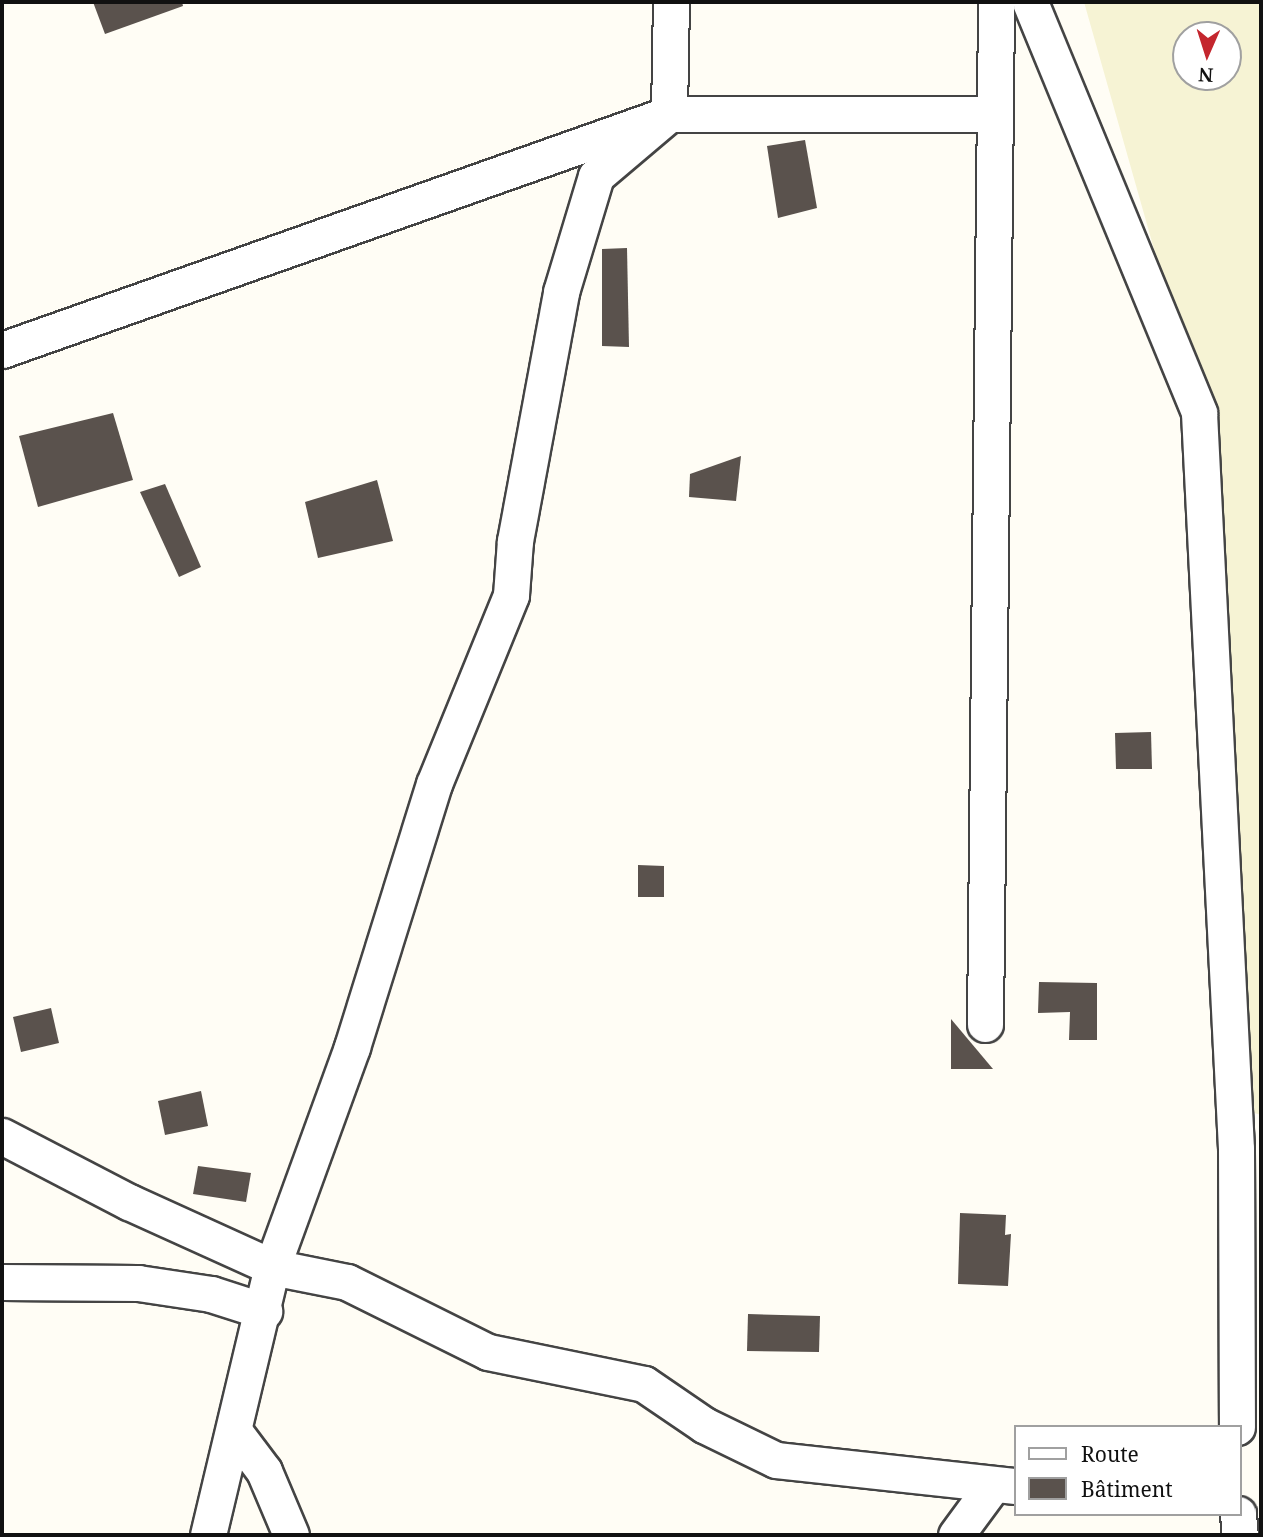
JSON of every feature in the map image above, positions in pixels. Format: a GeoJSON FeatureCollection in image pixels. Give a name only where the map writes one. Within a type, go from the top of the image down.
{"type":"FeatureCollection","features":[{"type":"Feature","properties":{"kind":"street"},"geometry":{"type":"LineString","coordinates":[[208,1535],[264,1311],[272,1267],[352,1047],[434,784],[511,595],[515,541],[561,292],[596,176],[669,114],[671,2]]}},
{"type":"Feature","properties":{"kind":"street"},"geometry":{"type":"LineString","coordinates":[[985,1024],[996,2]]}},
{"type":"Feature","properties":{"kind":"street"},"geometry":{"type":"LineString","coordinates":[[1030,2],[1199,413],[1249,1151],[1237,1425]]}},
{"type":"Feature","properties":{"kind":"street"},"geometry":{"type":"LineString","coordinates":[[2,350],[669,114],[995,114]]}},
{"type":"Feature","properties":{"kind":"street"},"geometry":{"type":"LineString","coordinates":[[2,1136],[128,1202],[272,1267],[347,1282],[488,1352],[644,1384],[704,1425],[776,1460],[1004,1486]]}},
{"type":"Feature","properties":{"kind":"street"},"geometry":{"type":"LineString","coordinates":[[2,1282],[138,1283],[211,1294],[264,1311]]}},
{"type":"Feature","properties":{"kind":"street"},"geometry":{"type":"LineString","coordinates":[[234,1431],[264,1471],[291,1535]]}},
{"type":"Feature","properties":{"kind":"street"},"geometry":{"type":"LineString","coordinates":[[956,1535],[1004,1486]]}},
{"type":"Feature","properties":{"kind":"street"},"geometry":{"type":"LineString","coordinates":[[1238,1516],[1240,1535]]}},
{"type":"Feature","properties":{"kind":"shaded area"},"geometry":{"type":"Polygon","coordinates":[[[1084,2],[1261,2],[1261,1115],[1251,1112],[1182,348],[1084,2]]]}},
{"type":"Feature","properties":{"kind":"building"},"geometry":{"type":"Polygon","coordinates":[[[93,2],[182,2],[183,6],[105,34],[93,2]]]}},
{"type":"Feature","properties":{"kind":"building"},"geometry":{"type":"Polygon","coordinates":[[[805,140],[817,208],[778,218],[767,146],[805,140]]]}},
{"type":"Feature","properties":{"kind":"building"},"geometry":{"type":"Polygon","coordinates":[[[627,248],[629,347],[602,346],[602,249],[627,248]]]}},
{"type":"Feature","properties":{"kind":"building"},"geometry":{"type":"Polygon","coordinates":[[[113,413],[133,480],[38,507],[19,436],[113,413]]]}},
{"type":"Feature","properties":{"kind":"building"},"geometry":{"type":"Polygon","coordinates":[[[741,456],[736,501],[689,497],[690,474],[741,456]]]}},
{"type":"Feature","properties":{"kind":"building"},"geometry":{"type":"Polygon","coordinates":[[[377,480],[393,541],[318,558],[305,502],[377,480]]]}},
{"type":"Feature","properties":{"kind":"building"},"geometry":{"type":"Polygon","coordinates":[[[165,484],[201,567],[179,577],[140,492],[165,484]]]}},
{"type":"Feature","properties":{"kind":"building"},"geometry":{"type":"Polygon","coordinates":[[[1151,732],[1152,769],[1116,769],[1115,733],[1151,732]]]}},
{"type":"Feature","properties":{"kind":"building"},"geometry":{"type":"Polygon","coordinates":[[[638,865],[664,866],[664,897],[638,897],[638,865]]]}},
{"type":"Feature","properties":{"kind":"building"},"geometry":{"type":"Polygon","coordinates":[[[1039,982],[1097,983],[1097,1040],[1069,1040],[1070,1012],[1038,1013],[1039,982]]]}},
{"type":"Feature","properties":{"kind":"building"},"geometry":{"type":"Polygon","coordinates":[[[51,1008],[59,1043],[21,1052],[13,1017],[51,1008]]]}},
{"type":"Feature","properties":{"kind":"building"},"geometry":{"type":"Polygon","coordinates":[[[951,1019],[993,1069],[951,1069],[951,1019]]]}},
{"type":"Feature","properties":{"kind":"building"},"geometry":{"type":"Polygon","coordinates":[[[201,1091],[208,1126],[165,1135],[158,1101],[201,1091]]]}},
{"type":"Feature","properties":{"kind":"building"},"geometry":{"type":"Polygon","coordinates":[[[198,1166],[251,1173],[246,1202],[193,1194],[198,1166]]]}},
{"type":"Feature","properties":{"kind":"building"},"geometry":{"type":"Polygon","coordinates":[[[960,1213],[1006,1215],[1005,1235],[1011,1234],[1008,1286],[958,1284],[960,1213]]]}},
{"type":"Feature","properties":{"kind":"building"},"geometry":{"type":"Polygon","coordinates":[[[748,1314],[820,1316],[819,1352],[747,1351],[748,1314]]]}}]}
